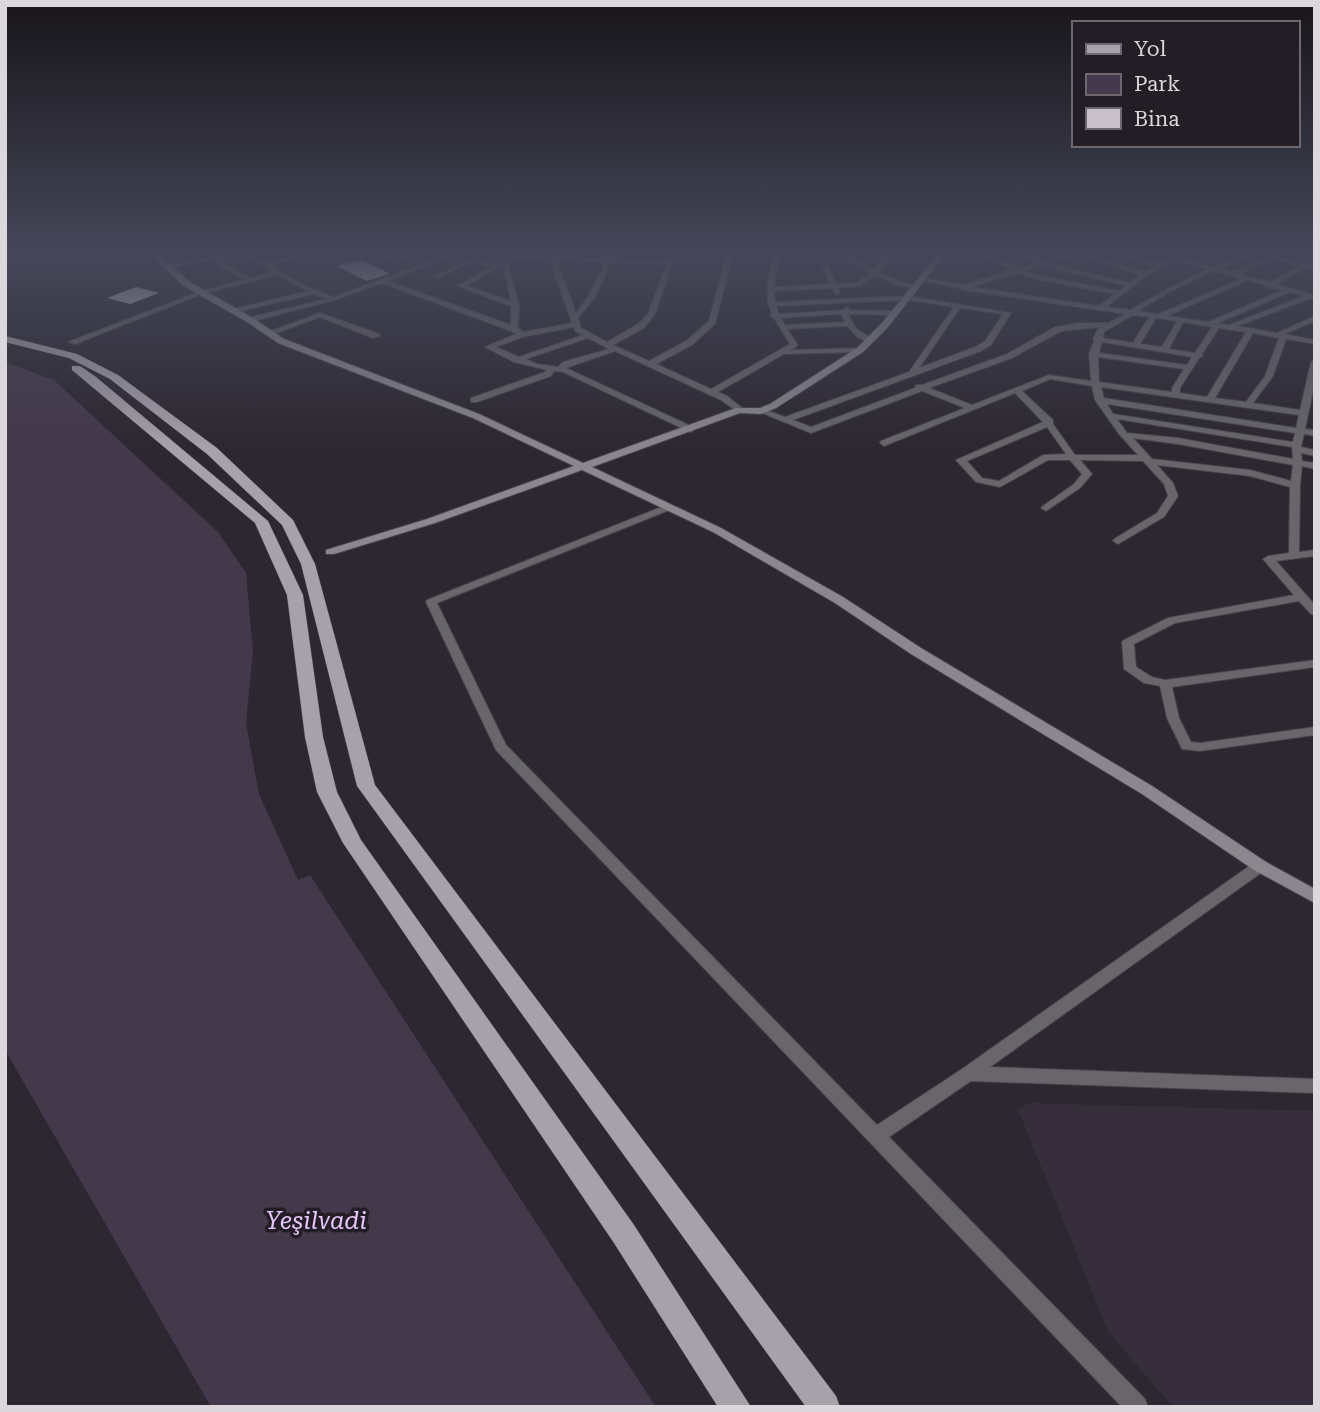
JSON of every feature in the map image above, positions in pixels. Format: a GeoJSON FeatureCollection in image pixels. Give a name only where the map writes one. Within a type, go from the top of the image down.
{"type":"FeatureCollection","features":[{"type":"Feature","properties":{"kind":"main road"},"geometry":{"type":"LineString","coordinates":[[5,339],[73,356],[114,377],[212,451],[288,523],[308,564],[366,786],[825,1407]]}},
{"type":"Feature","properties":{"kind":"main road"},"geometry":{"type":"LineString","coordinates":[[5,348],[26,351],[76,369],[92,379],[261,521],[295,595],[314,737],[327,792],[353,843],[624,1234],[736,1407]]}},
{"type":"Feature","properties":{"kind":"street"},"geometry":{"type":"LineString","coordinates":[[72,342],[132,319]]}},
{"type":"Feature","properties":{"kind":"street"},"geometry":{"type":"LineString","coordinates":[[250,320],[254,319]]}},
{"type":"Feature","properties":{"kind":"street"},"geometry":{"type":"LineString","coordinates":[[270,333],[309,319]]}},
{"type":"Feature","properties":{"kind":"street"},"geometry":{"type":"LineString","coordinates":[[330,319],[376,336]]}},
{"type":"Feature","properties":{"kind":"street"},"geometry":{"type":"LineString","coordinates":[[483,319],[518,332]]}},
{"type":"Feature","properties":{"kind":"street"},"geometry":{"type":"LineString","coordinates":[[517,319],[518,332]]}},
{"type":"Feature","properties":{"kind":"street"},"geometry":{"type":"LineString","coordinates":[[607,345],[641,326],[647,319]]}},
{"type":"Feature","properties":{"kind":"street"},"geometry":{"type":"LineString","coordinates":[[650,364],[689,343],[713,319]]}},
{"type":"Feature","properties":{"kind":"street"},"geometry":{"type":"LineString","coordinates":[[712,392],[794,345],[776,319]]}},
{"type":"Feature","properties":{"kind":"street"},"geometry":{"type":"LineString","coordinates":[[847,319],[860,337],[869,341]]}},
{"type":"Feature","properties":{"kind":"street"},"geometry":{"type":"LineString","coordinates":[[761,411],[860,350],[890,319]]}},
{"type":"Feature","properties":{"kind":"street"},"geometry":{"type":"LineString","coordinates":[[913,371],[949,319]]}},
{"type":"Feature","properties":{"kind":"street"},"geometry":{"type":"LineString","coordinates":[[785,420],[884,385],[913,371],[940,364],[988,343],[1003,319]]}},
{"type":"Feature","properties":{"kind":"street"},"geometry":{"type":"LineString","coordinates":[[1089,325],[1093,319]]}},
{"type":"Feature","properties":{"kind":"street"},"geometry":{"type":"LineString","coordinates":[[1118,541],[1161,515],[1173,496],[1168,483],[1099,400],[1093,383],[1093,354],[1097,339],[1101,331],[1120,319]]}},
{"type":"Feature","properties":{"kind":"street"},"geometry":{"type":"LineString","coordinates":[[1135,345],[1154,319]]}},
{"type":"Feature","properties":{"kind":"street"},"geometry":{"type":"LineString","coordinates":[[1176,319],[1315,342]]}},
{"type":"Feature","properties":{"kind":"street"},"geometry":{"type":"LineString","coordinates":[[1176,393],[1176,387],[1199,356],[1213,324],[1225,319]]}},
{"type":"Feature","properties":{"kind":"street"},"geometry":{"type":"LineString","coordinates":[[1230,327],[1252,319]]}},
{"type":"Feature","properties":{"kind":"street"},"geometry":{"type":"LineString","coordinates":[[1248,405],[1269,376],[1280,335],[1313,319]]}},
{"type":"Feature","properties":{"kind":"street"},"geometry":{"type":"LineString","coordinates":[[250,320],[281,341],[476,416],[717,530],[839,600],[916,651],[1147,790],[1260,866],[1315,897]]}},
{"type":"Feature","properties":{"kind":"street"},"geometry":{"type":"LineString","coordinates":[[1164,350],[1181,320]]}},
{"type":"Feature","properties":{"kind":"street"},"geometry":{"type":"LineString","coordinates":[[690,429],[614,391],[556,369],[517,360],[489,347],[518,332],[575,321],[578,329],[607,345],[712,392],[739,410]]}},
{"type":"Feature","properties":{"kind":"street"},"geometry":{"type":"LineString","coordinates":[[782,327],[849,324]]}},
{"type":"Feature","properties":{"kind":"street"},"geometry":{"type":"LineString","coordinates":[[330,552],[431,521],[739,410],[761,411],[811,429],[1028,348],[1057,330],[1112,325]]}},
{"type":"Feature","properties":{"kind":"street"},"geometry":{"type":"LineString","coordinates":[[1210,399],[1251,330]]}},
{"type":"Feature","properties":{"kind":"street"},"geometry":{"type":"LineString","coordinates":[[517,360],[589,335]]}},
{"type":"Feature","properties":{"kind":"street"},"geometry":{"type":"LineString","coordinates":[[1097,339],[1199,356]]}},
{"type":"Feature","properties":{"kind":"street"},"geometry":{"type":"LineString","coordinates":[[474,400],[548,374],[566,364],[615,349]]}},
{"type":"Feature","properties":{"kind":"street"},"geometry":{"type":"LineString","coordinates":[[784,352],[827,353],[860,350]]}},
{"type":"Feature","properties":{"kind":"street"},"geometry":{"type":"LineString","coordinates":[[1093,354],[1190,368]]}},
{"type":"Feature","properties":{"kind":"street"},"geometry":{"type":"LineString","coordinates":[[1294,554],[1297,447],[1315,362]]}},
{"type":"Feature","properties":{"kind":"street"},"geometry":{"type":"LineString","coordinates":[[884,443],[1049,377],[1303,413]]}},
{"type":"Feature","properties":{"kind":"street"},"geometry":{"type":"LineString","coordinates":[[919,387],[973,408]]}},
{"type":"Feature","properties":{"kind":"street"},"geometry":{"type":"LineString","coordinates":[[1017,391],[1035,404],[1050,422],[1070,456],[1087,474],[1077,486],[1046,508]]}},
{"type":"Feature","properties":{"kind":"street"},"geometry":{"type":"LineString","coordinates":[[1099,400],[1315,433]]}},
{"type":"Feature","properties":{"kind":"street"},"geometry":{"type":"LineString","coordinates":[[1111,416],[1297,447],[1315,453]]}},
{"type":"Feature","properties":{"kind":"street"},"geometry":{"type":"LineString","coordinates":[[1050,422],[961,460],[979,480],[1000,484],[1046,457],[1070,456],[1149,460],[1250,473],[1295,485]]}},
{"type":"Feature","properties":{"kind":"street"},"geometry":{"type":"LineString","coordinates":[[1126,435],[1315,466]]}},
{"type":"Feature","properties":{"kind":"street"},"geometry":{"type":"LineString","coordinates":[[669,507],[431,602],[501,747],[1137,1407]]}},
{"type":"Feature","properties":{"kind":"street"},"geometry":{"type":"LineString","coordinates":[[1315,553],[1268,559],[1315,612]]}},
{"type":"Feature","properties":{"kind":"street"},"geometry":{"type":"LineString","coordinates":[[1303,597],[1172,620],[1128,642],[1130,669],[1148,680],[1166,684],[1315,663]]}},
{"type":"Feature","properties":{"kind":"street"},"geometry":{"type":"LineString","coordinates":[[1166,684],[1173,718],[1187,746],[1200,747],[1315,731]]}},
{"type":"Feature","properties":{"kind":"street"},"geometry":{"type":"LineString","coordinates":[[875,1136],[968,1074],[1260,866]]}},
{"type":"Feature","properties":{"kind":"street"},"geometry":{"type":"LineString","coordinates":[[968,1074],[1315,1086]]}},
{"type":"Feature","properties":{"kind":"shaded area"},"geometry":{"type":"Polygon","coordinates":[[[1028,1103],[1315,1111],[1315,1407],[1175,1407],[1167,1400],[1109,1333],[1018,1110],[1028,1103]]]}},
{"type":"Feature","properties":{"kind":"green space","name":"Yeşilvadi"},"geometry":{"type":"Polygon","coordinates":[[[5,362],[54,380],[218,532],[246,573],[253,652],[246,723],[259,794],[298,880],[310,875],[656,1407],[211,1407],[5,1050],[5,362]]]}}]}
